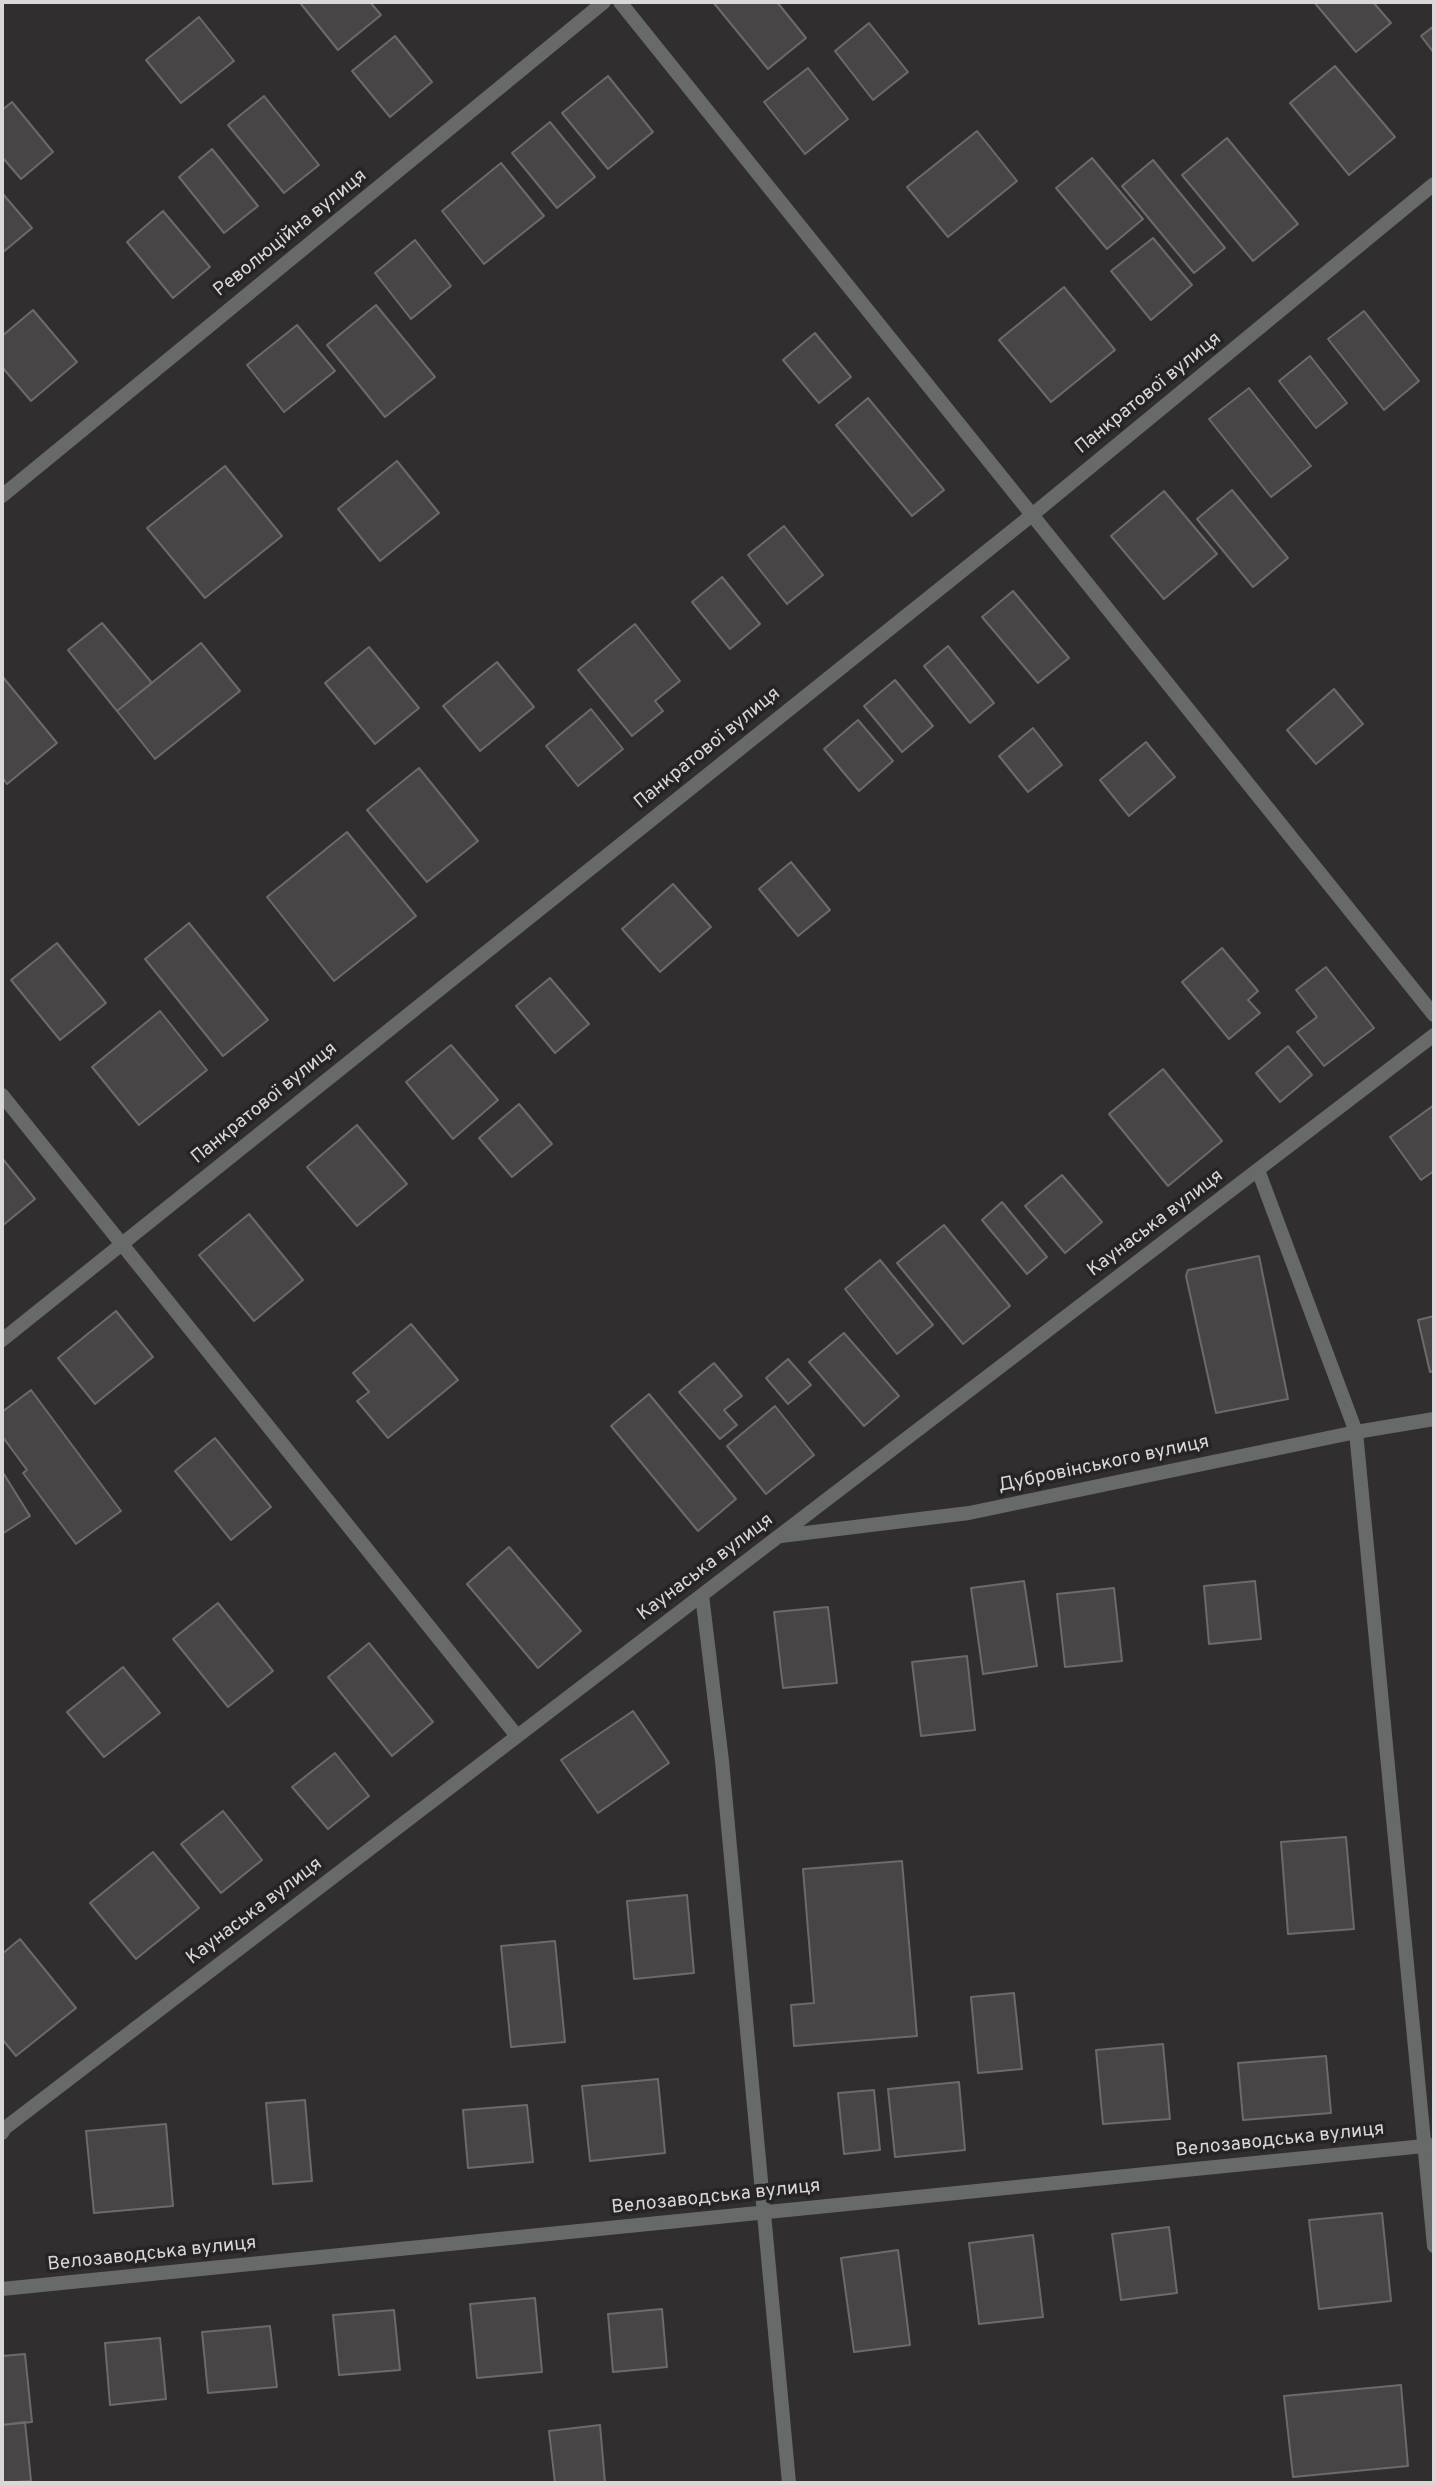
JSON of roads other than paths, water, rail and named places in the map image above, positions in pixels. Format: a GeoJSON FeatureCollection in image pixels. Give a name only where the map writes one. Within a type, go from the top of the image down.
{"type":"FeatureCollection","features":[{"type":"Feature","properties":{"kind":"street","name":"Революційна вулиця"},"geometry":{"type":"LineString","coordinates":[[2,496],[604,2]]}},
{"type":"Feature","properties":{"kind":"street"},"geometry":{"type":"LineString","coordinates":[[620,2],[1434,1015]]}},
{"type":"Feature","properties":{"kind":"street","name":"Панкратової вулиця"},"geometry":{"type":"LineString","coordinates":[[2,1340],[1032,515],[1434,184]]}},
{"type":"Feature","properties":{"kind":"street","name":"Каунаська вулиця"},"geometry":{"type":"LineString","coordinates":[[2,2133],[16,2119],[1434,1035]]}},
{"type":"Feature","properties":{"kind":"street"},"geometry":{"type":"LineString","coordinates":[[2,1096],[517,1736]]}},
{"type":"Feature","properties":{"kind":"street"},"geometry":{"type":"LineString","coordinates":[[1258,1170],[1356,1432],[1429,2145],[1434,2246]]}},
{"type":"Feature","properties":{"kind":"street","name":"Дубровінського вулиця"},"geometry":{"type":"LineString","coordinates":[[779,1536],[969,1513],[1356,1432],[1434,1419]]}},
{"type":"Feature","properties":{"kind":"street"},"geometry":{"type":"LineString","coordinates":[[702,1595],[722,1761],[789,2483]]}},
{"type":"Feature","properties":{"kind":"street","name":"Велозаводська вулиця"},"geometry":{"type":"LineString","coordinates":[[2,2289],[1429,2145]]}}]}
